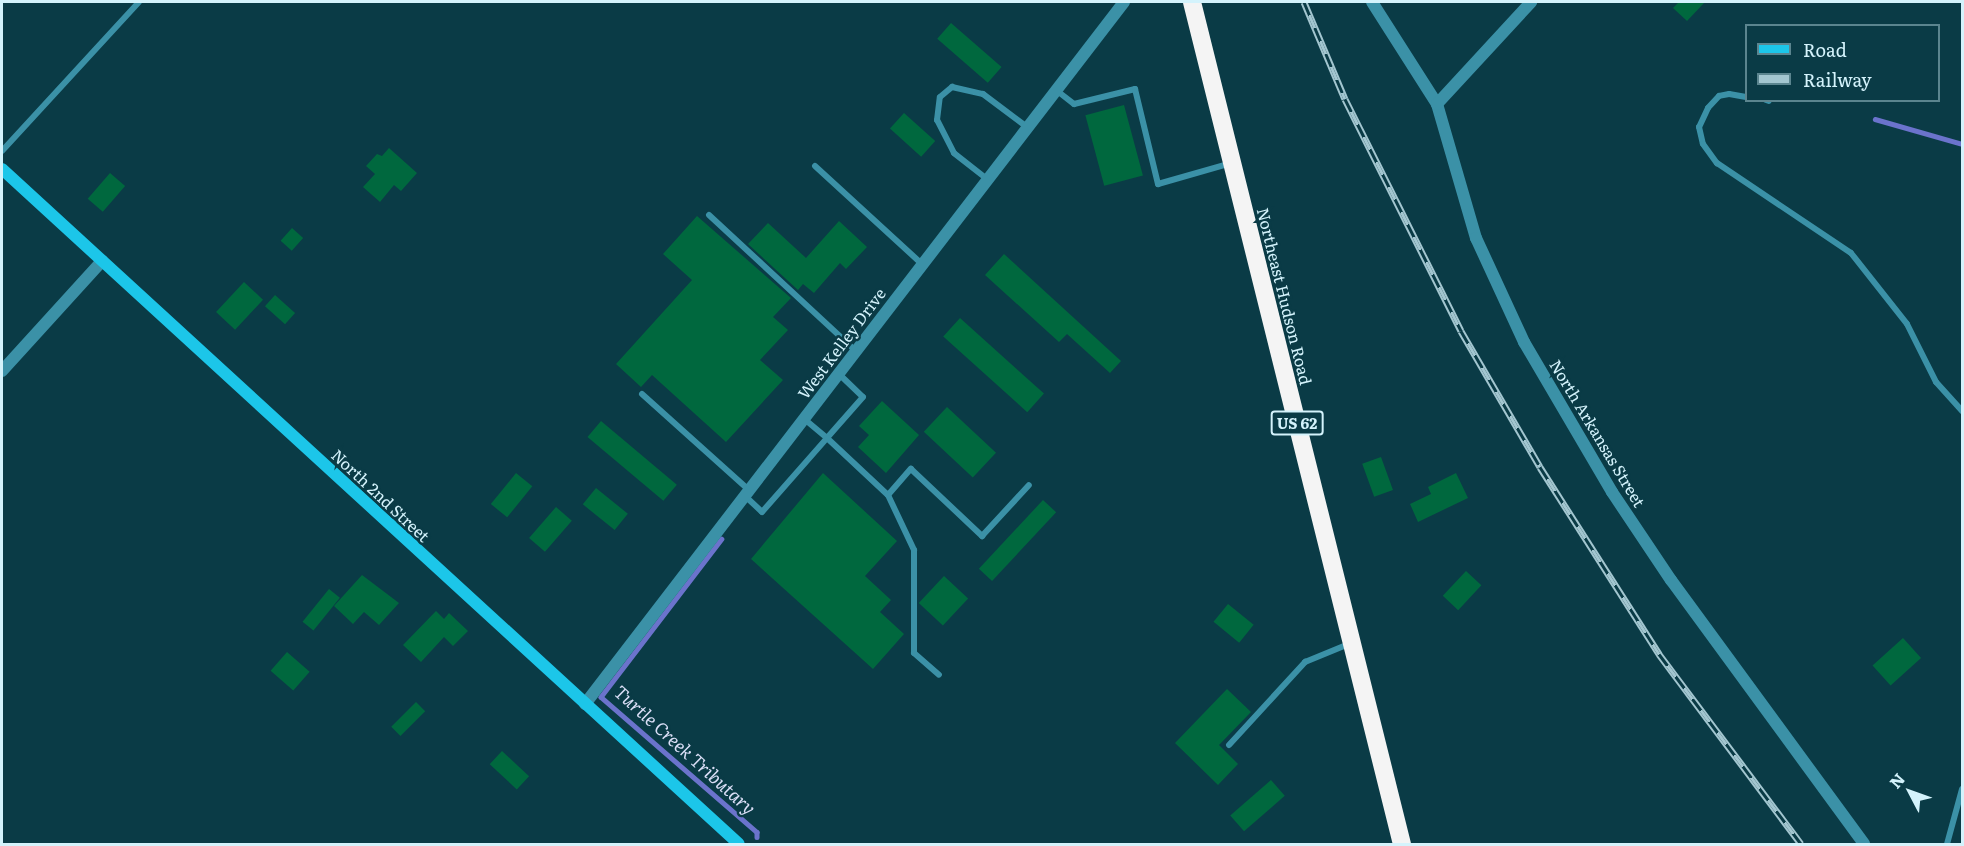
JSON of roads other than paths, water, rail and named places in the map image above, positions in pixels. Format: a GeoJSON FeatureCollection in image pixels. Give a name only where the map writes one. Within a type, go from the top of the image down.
{"type":"FeatureCollection","features":[{"type":"Feature","properties":{"kind":"highway","name":"Northeast Hudson Road"},"geometry":{"type":"LineString","coordinates":[[1191,2],[1402,844]]}},
{"type":"Feature","properties":{"kind":"main road","name":"North 2nd Street"},"geometry":{"type":"LineString","coordinates":[[2,169],[585,704],[733,843]]}},
{"type":"Feature","properties":{"kind":"street","name":"West Kelley Drive"},"geometry":{"type":"LineString","coordinates":[[585,704],[1124,2]]}},
{"type":"Feature","properties":{"kind":"street","name":"North Arkansas Street"},"geometry":{"type":"LineString","coordinates":[[1372,2],[1437,105],[1476,238],[1524,342],[1612,492],[1671,580],[1864,844]]}},
{"type":"Feature","properties":{"kind":"street"},"geometry":{"type":"LineString","coordinates":[[1437,105],[1531,2]]}},
{"type":"Feature","properties":{"kind":"street"},"geometry":{"type":"LineString","coordinates":[[2,372],[102,261]]}},
{"type":"Feature","properties":{"kind":"lane"},"geometry":{"type":"LineString","coordinates":[[2,151],[139,2]]}},
{"type":"Feature","properties":{"kind":"lane"},"geometry":{"type":"LineString","coordinates":[[987,179],[954,153],[937,120],[940,97],[952,87],[983,94],[1028,128]]}},
{"type":"Feature","properties":{"kind":"lane"},"geometry":{"type":"LineString","coordinates":[[1056,90],[1074,104],[1135,89],[1158,184],[1232,163]]}},
{"type":"Feature","properties":{"kind":"lane"},"geometry":{"type":"LineString","coordinates":[[1745,97],[1729,94],[1719,96],[1708,108],[1699,127],[1703,144],[1725,169],[1851,253],[1900,314],[1936,382],[1962,411]]}},
{"type":"Feature","properties":{"kind":"lane"},"geometry":{"type":"LineString","coordinates":[[814,166],[922,264]]}},
{"type":"Feature","properties":{"kind":"lane"},"geometry":{"type":"LineString","coordinates":[[709,215],[856,351]]}},
{"type":"Feature","properties":{"kind":"lane"},"geometry":{"type":"LineString","coordinates":[[642,394],[747,493],[762,512],[863,397],[838,374]]}},
{"type":"Feature","properties":{"kind":"lane"},"geometry":{"type":"LineString","coordinates":[[804,419],[888,495],[914,550],[914,653],[939,675]]}},
{"type":"Feature","properties":{"kind":"lane"},"geometry":{"type":"LineString","coordinates":[[888,495],[911,469],[982,536],[1029,485]]}},
{"type":"Feature","properties":{"kind":"lane"},"geometry":{"type":"LineString","coordinates":[[1229,745],[1305,662],[1351,643]]}},
{"type":"Feature","properties":{"kind":"lane"},"geometry":{"type":"LineString","coordinates":[[1947,844],[1962,789]]}},
{"type":"Feature","properties":{"kind":"waterway"},"geometry":{"type":"LineString","coordinates":[[1875,119],[1962,144]]}},
{"type":"Feature","properties":{"kind":"waterway","name":"Turtle Creek Tributary"},"geometry":{"type":"LineString","coordinates":[[722,539],[601,697],[757,832],[757,837]]}},
{"type":"Feature","properties":{"kind":"railway"},"geometry":{"type":"LineString","coordinates":[[1304,2],[1345,99],[1461,331],[1540,467],[1659,654],[1801,844]]}}]}
